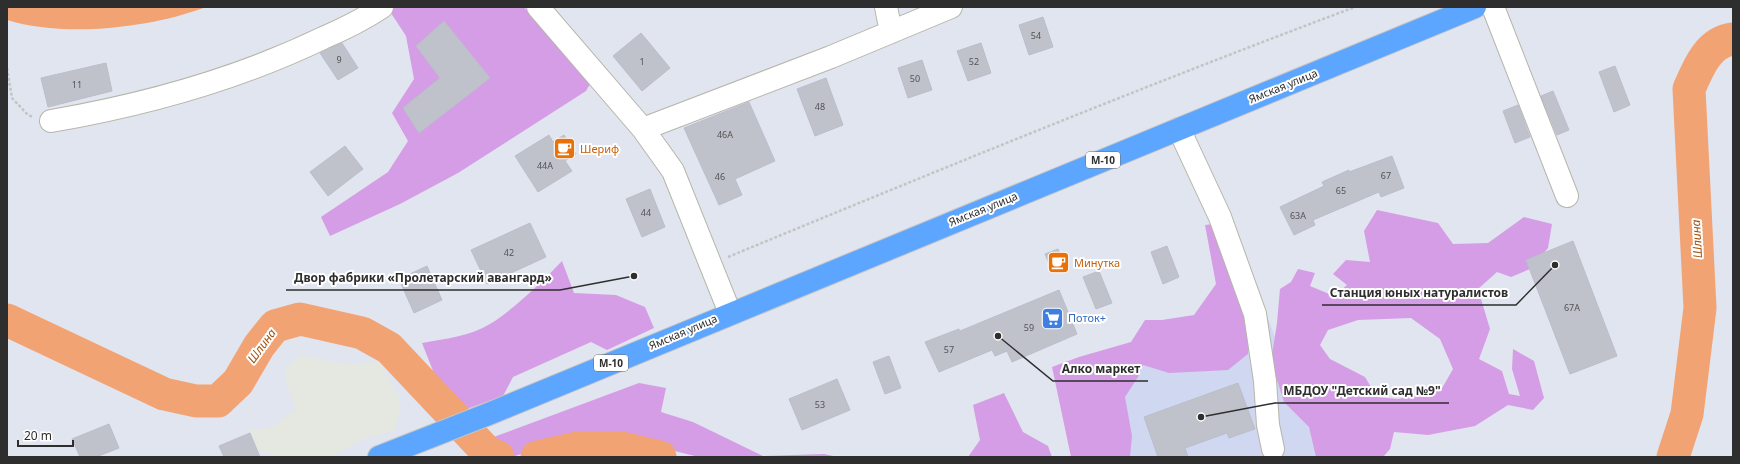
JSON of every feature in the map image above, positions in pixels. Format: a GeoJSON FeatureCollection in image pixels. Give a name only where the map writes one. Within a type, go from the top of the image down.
{"type":"FeatureCollection","features":[{"type":"Feature","properties":{"kind":"highway","name":"Ямская улица"},"geometry":{"type":"LineString","coordinates":[[379,457],[491,413],[730,313],[1475,7]]}},
{"type":"Feature","properties":{"kind":"street"},"geometry":{"type":"LineString","coordinates":[[50,121],[97,113],[200,86],[257,67],[305,47],[366,18],[382,7]]}},
{"type":"Feature","properties":{"kind":"street"},"geometry":{"type":"LineString","coordinates":[[538,7],[643,130],[673,171],[730,313]]}},
{"type":"Feature","properties":{"kind":"street"},"geometry":{"type":"LineString","coordinates":[[886,7],[891,32]]}},
{"type":"Feature","properties":{"kind":"street"},"geometry":{"type":"LineString","coordinates":[[643,130],[951,7]]}},
{"type":"Feature","properties":{"kind":"street"},"geometry":{"type":"LineString","coordinates":[[1493,7],[1567,196]]}},
{"type":"Feature","properties":{"kind":"street"},"geometry":{"type":"LineString","coordinates":[[1179,129],[1220,217],[1255,314],[1265,381],[1268,425],[1273,449]]}},
{"type":"Feature","properties":{"kind":"path"},"geometry":{"type":"LineString","coordinates":[[711,264],[941,169],[1243,48],[1355,7]]}},
{"type":"Feature","properties":{"kind":"path"},"geometry":{"type":"LineString","coordinates":[[7,68],[12,98],[28,116],[50,121]]}},
{"type":"Feature","properties":{"kind":"shaded area"},"geometry":{"type":"Polygon","coordinates":[[[7,7],[206,7],[184,14],[134,25],[107,28],[55,29],[7,20],[7,7]]]}},
{"type":"Feature","properties":{"kind":"shaded area"},"geometry":{"type":"Polygon","coordinates":[[[394,7],[524,7],[590,84],[586,91],[458,173],[400,204],[330,236],[321,217],[388,172],[408,141],[392,113],[414,79],[406,36],[389,10],[394,7]]]}},
{"type":"Feature","properties":{"kind":"shaded area"},"geometry":{"type":"Polygon","coordinates":[[[1377,210],[1438,223],[1453,244],[1488,243],[1524,217],[1552,224],[1548,248],[1530,269],[1511,277],[1497,272],[1478,289],[1490,329],[1479,359],[1502,371],[1509,394],[1520,396],[1512,369],[1513,349],[1534,361],[1544,398],[1533,410],[1508,405],[1475,426],[1428,435],[1394,432],[1390,449],[1383,457],[1316,457],[1309,427],[1284,402],[1271,361],[1277,323],[1280,289],[1291,282],[1298,269],[1315,273],[1310,286],[1334,296],[1347,285],[1333,274],[1346,260],[1370,262],[1364,231],[1377,210]],[[1411,318],[1358,320],[1328,330],[1320,345],[1330,359],[1365,377],[1377,397],[1398,399],[1441,390],[1453,369],[1440,339],[1411,318]]]}},
{"type":"Feature","properties":{"kind":"shaded area"},"geometry":{"type":"Polygon","coordinates":[[[1214,224],[1233,272],[1243,305],[1249,338],[1248,354],[1228,370],[1169,373],[1143,365],[1138,377],[1125,397],[1132,436],[1130,457],[1071,457],[1052,367],[1079,357],[1131,342],[1145,320],[1162,320],[1194,315],[1216,284],[1205,225],[1214,224]]]}},
{"type":"Feature","properties":{"kind":"shaded area"},"geometry":{"type":"Polygon","coordinates":[[[562,261],[574,293],[616,295],[645,307],[654,328],[607,350],[591,342],[513,377],[503,396],[464,410],[453,403],[441,391],[422,343],[466,334],[490,324],[528,295],[562,261]]]}},
{"type":"Feature","properties":{"kind":"shaded area"},"geometry":{"type":"Polygon","coordinates":[[[1264,308],[1320,457],[1112,457],[1081,377],[1264,308]]]}},
{"type":"Feature","properties":{"kind":"shaded area"},"geometry":{"type":"Polygon","coordinates":[[[300,355],[345,364],[380,362],[401,401],[395,431],[368,437],[329,457],[283,457],[256,450],[250,430],[272,427],[296,409],[286,382],[285,369],[300,355]]]}},
{"type":"Feature","properties":{"kind":"shaded area"},"geometry":{"type":"Polygon","coordinates":[[[639,383],[666,388],[661,412],[693,422],[763,456],[824,454],[838,457],[699,457],[638,442],[596,434],[542,447],[512,457],[491,438],[639,383]]]}},
{"type":"Feature","properties":{"kind":"shaded area"},"geometry":{"type":"Polygon","coordinates":[[[1004,393],[1023,432],[1048,446],[1052,457],[968,457],[980,440],[973,405],[1004,393]]]}},
{"type":"Feature","properties":{"kind":"building"},"geometry":{"type":"Polygon","coordinates":[[[1043,17],[1053,47],[1029,55],[1019,25],[1043,17]]]}},
{"type":"Feature","properties":{"kind":"building"},"geometry":{"type":"Polygon","coordinates":[[[444,21],[490,78],[419,133],[403,108],[440,78],[416,46],[444,21]]]}},
{"type":"Feature","properties":{"kind":"building"},"geometry":{"type":"Polygon","coordinates":[[[641,33],[670,68],[642,91],[613,56],[641,33]]]}},
{"type":"Feature","properties":{"kind":"building"},"geometry":{"type":"Polygon","coordinates":[[[342,43],[358,68],[338,80],[320,53],[342,43]]]}},
{"type":"Feature","properties":{"kind":"building"},"geometry":{"type":"Polygon","coordinates":[[[981,43],[991,73],[968,81],[957,51],[981,43]]]}},
{"type":"Feature","properties":{"kind":"building"},"geometry":{"type":"Polygon","coordinates":[[[922,60],[932,90],[908,98],[898,68],[922,60]]]}},
{"type":"Feature","properties":{"kind":"building"},"geometry":{"type":"Polygon","coordinates":[[[106,63],[112,91],[48,107],[41,78],[106,63]]]}},
{"type":"Feature","properties":{"kind":"building"},"geometry":{"type":"Polygon","coordinates":[[[1615,66],[1630,105],[1614,112],[1599,72],[1615,66]]]}},
{"type":"Feature","properties":{"kind":"building"},"geometry":{"type":"Polygon","coordinates":[[[826,78],[843,125],[815,136],[797,89],[826,78]]]}},
{"type":"Feature","properties":{"kind":"building"},"geometry":{"type":"Polygon","coordinates":[[[1553,91],[1569,130],[1557,135],[1541,96],[1553,91]]]}},
{"type":"Feature","properties":{"kind":"building"},"geometry":{"type":"Polygon","coordinates":[[[749,102],[775,161],[735,179],[742,195],[719,205],[684,128],[749,102]]]}},
{"type":"Feature","properties":{"kind":"building"},"geometry":{"type":"Polygon","coordinates":[[[1518,105],[1530,137],[1515,143],[1503,111],[1518,105]]]}},
{"type":"Feature","properties":{"kind":"building"},"geometry":{"type":"Polygon","coordinates":[[[549,135],[553,142],[564,135],[576,154],[565,161],[572,171],[538,192],[515,156],[549,135]]]}},
{"type":"Feature","properties":{"kind":"building"},"geometry":{"type":"Polygon","coordinates":[[[345,146],[363,169],[328,196],[310,172],[345,146]]]}},
{"type":"Feature","properties":{"kind":"building"},"geometry":{"type":"Polygon","coordinates":[[[1392,156],[1404,188],[1381,197],[1379,192],[1313,220],[1315,225],[1294,235],[1280,207],[1324,186],[1322,182],[1349,170],[1349,172],[1392,156]]]}},
{"type":"Feature","properties":{"kind":"building"},"geometry":{"type":"Polygon","coordinates":[[[650,189],[665,227],[642,237],[626,199],[650,189]]]}},
{"type":"Feature","properties":{"kind":"building"},"geometry":{"type":"Polygon","coordinates":[[[530,223],[546,257],[487,284],[471,250],[530,223]]]}},
{"type":"Feature","properties":{"kind":"building"},"geometry":{"type":"Polygon","coordinates":[[[1573,241],[1617,356],[1570,374],[1526,260],[1573,241]]]}},
{"type":"Feature","properties":{"kind":"building"},"geometry":{"type":"Polygon","coordinates":[[[1167,246],[1179,277],[1163,284],[1151,252],[1167,246]]]}},
{"type":"Feature","properties":{"kind":"building"},"geometry":{"type":"Polygon","coordinates":[[[1058,249],[1065,266],[1052,271],[1045,254],[1058,249]]]}},
{"type":"Feature","properties":{"kind":"building"},"geometry":{"type":"Polygon","coordinates":[[[427,266],[442,300],[414,313],[399,279],[427,266]]]}},
{"type":"Feature","properties":{"kind":"building"},"geometry":{"type":"Polygon","coordinates":[[[1099,271],[1112,303],[1096,309],[1083,277],[1099,271]]]}},
{"type":"Feature","properties":{"kind":"building"},"geometry":{"type":"Polygon","coordinates":[[[1059,290],[1077,334],[1012,362],[1007,351],[995,356],[992,350],[939,372],[925,342],[959,329],[960,331],[1059,290]]]}},
{"type":"Feature","properties":{"kind":"building"},"geometry":{"type":"Polygon","coordinates":[[[889,356],[901,388],[885,394],[873,362],[889,356]]]}},
{"type":"Feature","properties":{"kind":"building"},"geometry":{"type":"Polygon","coordinates":[[[837,379],[850,410],[802,430],[789,399],[837,379]]]}},
{"type":"Feature","properties":{"kind":"building"},"geometry":{"type":"Polygon","coordinates":[[[1238,383],[1255,429],[1229,438],[1227,433],[1185,448],[1188,457],[1158,457],[1144,417],[1238,383]]]}},
{"type":"Feature","properties":{"kind":"building"},"geometry":{"type":"Polygon","coordinates":[[[109,424],[119,448],[96,457],[80,457],[72,439],[109,424]]]}},
{"type":"Feature","properties":{"kind":"building"},"geometry":{"type":"Polygon","coordinates":[[[250,433],[260,457],[224,457],[219,446],[250,433]]]}},
{"type":"Feature","properties":{"kind":"waterway","name":"Шлина"},"geometry":{"type":"LineString","coordinates":[[1673,457],[1687,414],[1700,308],[1689,89],[1700,65],[1710,51],[1724,41],[1733,39]]}},
{"type":"Feature","properties":{"kind":"waterway","name":"Шлина"},"geometry":{"type":"LineString","coordinates":[[7,320],[164,394],[196,401],[218,401],[238,382],[259,346],[275,326],[300,319],[362,333],[389,348],[487,452],[498,457]]}},
{"type":"Feature","properties":{"kind":"waterway","name":"Шлина"},"geometry":{"type":"LineString","coordinates":[[537,457],[577,448],[622,448],[660,457]]}},
{"type":"Feature","properties":{"kind":"place","name":"Шериф"},"geometry":{"type":"Point","coordinates":[565,149]}},
{"type":"Feature","properties":{"kind":"place","name":"Минутка"},"geometry":{"type":"Point","coordinates":[1059,263]}},
{"type":"Feature","properties":{"kind":"place","name":"Станция юных натуралистов"},"geometry":{"type":"Point","coordinates":[1555,265]}},
{"type":"Feature","properties":{"kind":"place","name":"Двор фабрики «Пролетарский авангард»"},"geometry":{"type":"Point","coordinates":[634,276]}},
{"type":"Feature","properties":{"kind":"place","name":"Поток+"},"geometry":{"type":"Point","coordinates":[1053,318]}},
{"type":"Feature","properties":{"kind":"place","name":"Алко маркет"},"geometry":{"type":"Point","coordinates":[998,336]}},
{"type":"Feature","properties":{"kind":"place","name":"МБДОУ \"Детский сад №9\""},"geometry":{"type":"Point","coordinates":[1201,417]}}]}
